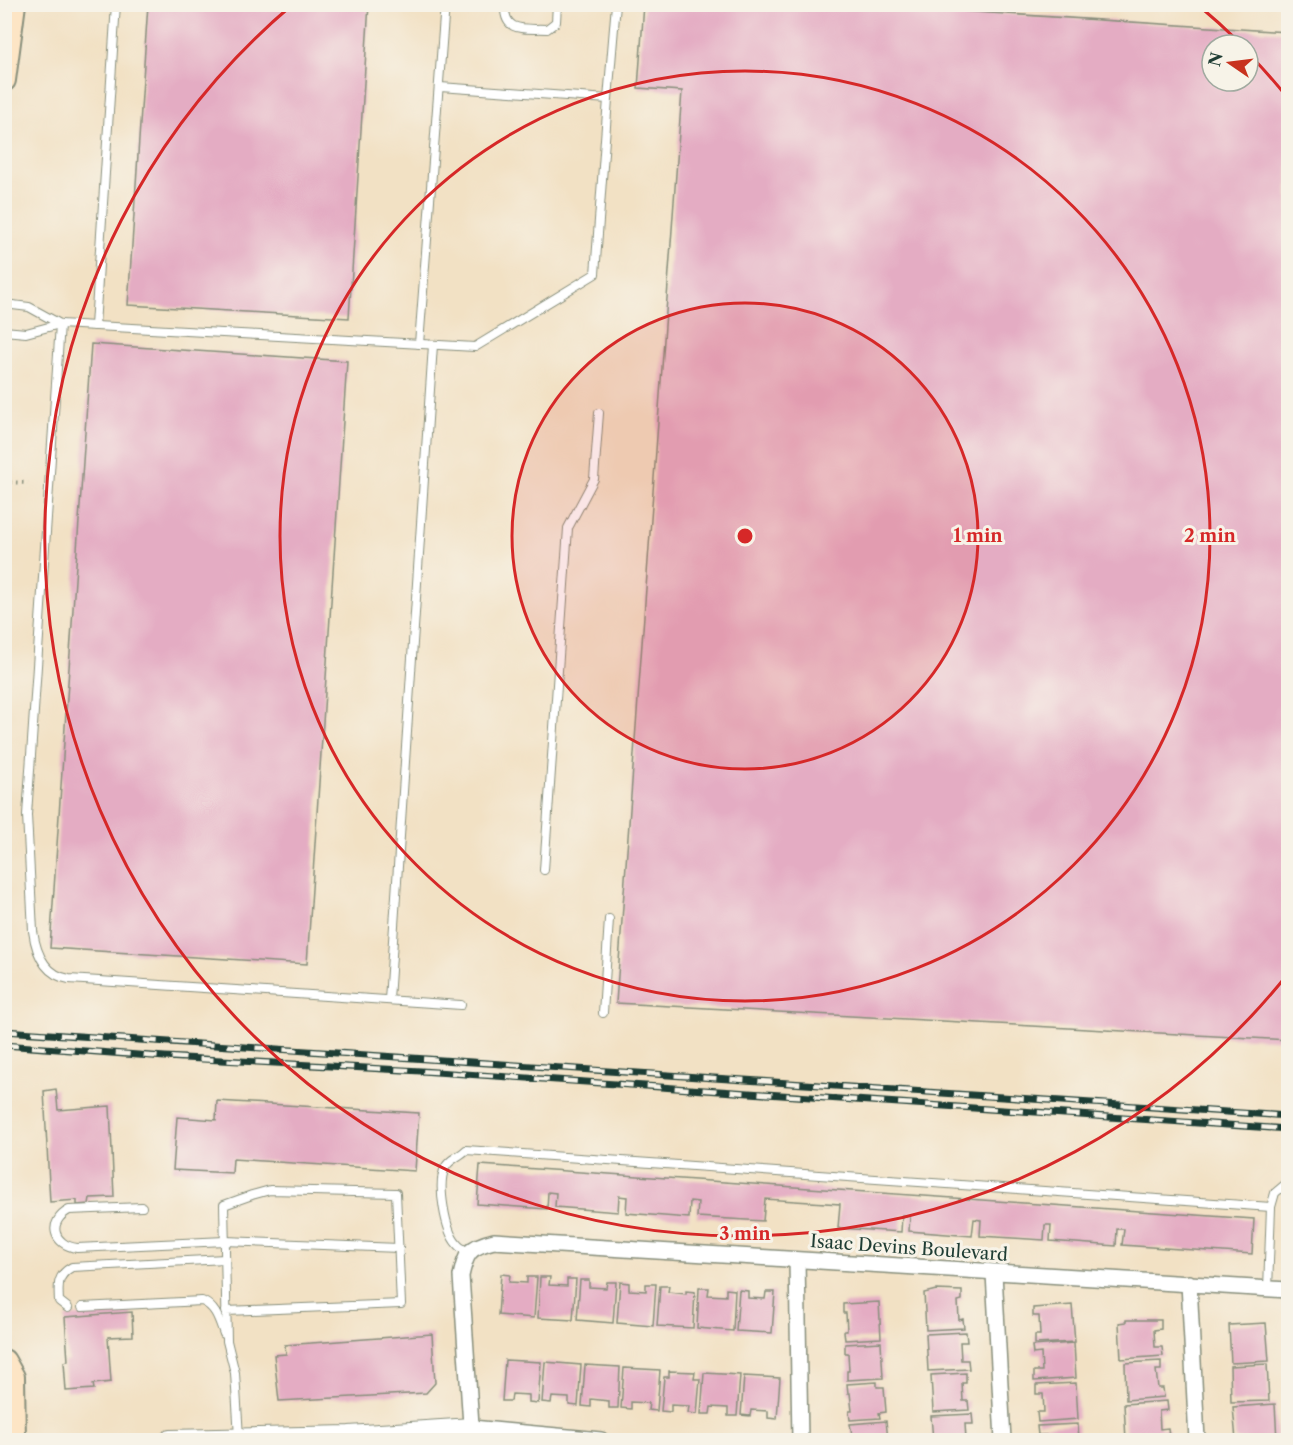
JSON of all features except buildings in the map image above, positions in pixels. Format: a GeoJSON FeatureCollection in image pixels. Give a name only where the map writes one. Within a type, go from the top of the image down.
{"type":"FeatureCollection","features":[{"type":"Feature","properties":{"kind":"main road"},"geometry":{"type":"LineString","coordinates":[[4,80],[14,4]]}},
{"type":"Feature","properties":{"kind":"main road"},"geometry":{"type":"LineString","coordinates":[[4,1361],[13,1377],[14,1440]]}},
{"type":"Feature","properties":{"kind":"street","name":"Isaac Devins Boulevard"},"geometry":{"type":"LineString","coordinates":[[468,1252],[478,1245],[494,1241],[1288,1290]]}},
{"type":"Feature","properties":{"kind":"street"},"geometry":{"type":"LineString","coordinates":[[468,1252],[460,1276],[472,1434]]}},
{"type":"Feature","properties":{"kind":"street"},"geometry":{"type":"LineString","coordinates":[[796,1260],[800,1440]]}},
{"type":"Feature","properties":{"kind":"street"},"geometry":{"type":"LineString","coordinates":[[994,1273],[1003,1440]]}},
{"type":"Feature","properties":{"kind":"street"},"geometry":{"type":"LineString","coordinates":[[1189,1283],[1197,1440]]}},
{"type":"Feature","properties":{"kind":"street"},"geometry":{"type":"LineString","coordinates":[[170,1440],[472,1434],[601,1440]]}},
{"type":"Feature","properties":{"kind":"lane"},"geometry":{"type":"LineString","coordinates":[[95,326],[116,4]]}},
{"type":"Feature","properties":{"kind":"lane"},"geometry":{"type":"LineString","coordinates":[[420,344],[445,4]]}},
{"type":"Feature","properties":{"kind":"lane"},"geometry":{"type":"LineString","coordinates":[[505,4],[504,15],[508,23],[514,27],[547,29],[555,22],[557,4]]}},
{"type":"Feature","properties":{"kind":"lane"},"geometry":{"type":"LineString","coordinates":[[4,331],[26,333],[60,324],[475,347],[595,274],[616,4]]}},
{"type":"Feature","properties":{"kind":"lane"},"geometry":{"type":"LineString","coordinates":[[440,87],[608,99]]}},
{"type":"Feature","properties":{"kind":"lane"},"geometry":{"type":"LineString","coordinates":[[4,304],[29,306],[60,324]]}},
{"type":"Feature","properties":{"kind":"lane"},"geometry":{"type":"LineString","coordinates":[[60,324],[27,815],[33,932],[35,944],[43,962],[52,972],[69,979],[460,1005]]}},
{"type":"Feature","properties":{"kind":"lane"},"geometry":{"type":"LineString","coordinates":[[388,1000],[433,345]]}},
{"type":"Feature","properties":{"kind":"lane"},"geometry":{"type":"LineString","coordinates":[[544,870],[568,528],[594,479],[599,413]]}},
{"type":"Feature","properties":{"kind":"lane"},"geometry":{"type":"LineString","coordinates":[[603,1013],[609,919]]}},
{"type":"Feature","properties":{"kind":"lane"},"geometry":{"type":"LineString","coordinates":[[468,1252],[457,1245],[450,1230],[442,1197],[445,1168],[451,1159],[465,1150],[1271,1207]]}},
{"type":"Feature","properties":{"kind":"lane"},"geometry":{"type":"LineString","coordinates":[[1268,1289],[1271,1207],[1275,1193],[1288,1182]]}},
{"type":"Feature","properties":{"kind":"lane"},"geometry":{"type":"LineString","coordinates":[[226,1311],[401,1304],[396,1193],[270,1190],[224,1205],[226,1311],[227,1341]]}},
{"type":"Feature","properties":{"kind":"lane"},"geometry":{"type":"LineString","coordinates":[[142,1207],[69,1210],[61,1214],[57,1220],[56,1235],[61,1243],[77,1248],[225,1241],[399,1248]]}},
{"type":"Feature","properties":{"kind":"lane"},"geometry":{"type":"LineString","coordinates":[[68,1308],[59,1301],[58,1282],[65,1271],[72,1267],[225,1259]]}},
{"type":"Feature","properties":{"kind":"lane"},"geometry":{"type":"LineString","coordinates":[[82,1307],[202,1301],[210,1305],[216,1313],[227,1341],[235,1373],[239,1439]]}},
{"type":"Feature","properties":{"kind":"path"},"geometry":{"type":"LineString","coordinates":[[4,482],[28,483]]}},
{"type":"Feature","properties":{"kind":"railway"},"geometry":{"type":"LineString","coordinates":[[4,1031],[1288,1116]]}},
{"type":"Feature","properties":{"kind":"railway"},"geometry":{"type":"LineString","coordinates":[[4,1045],[1288,1129]]}}]}
